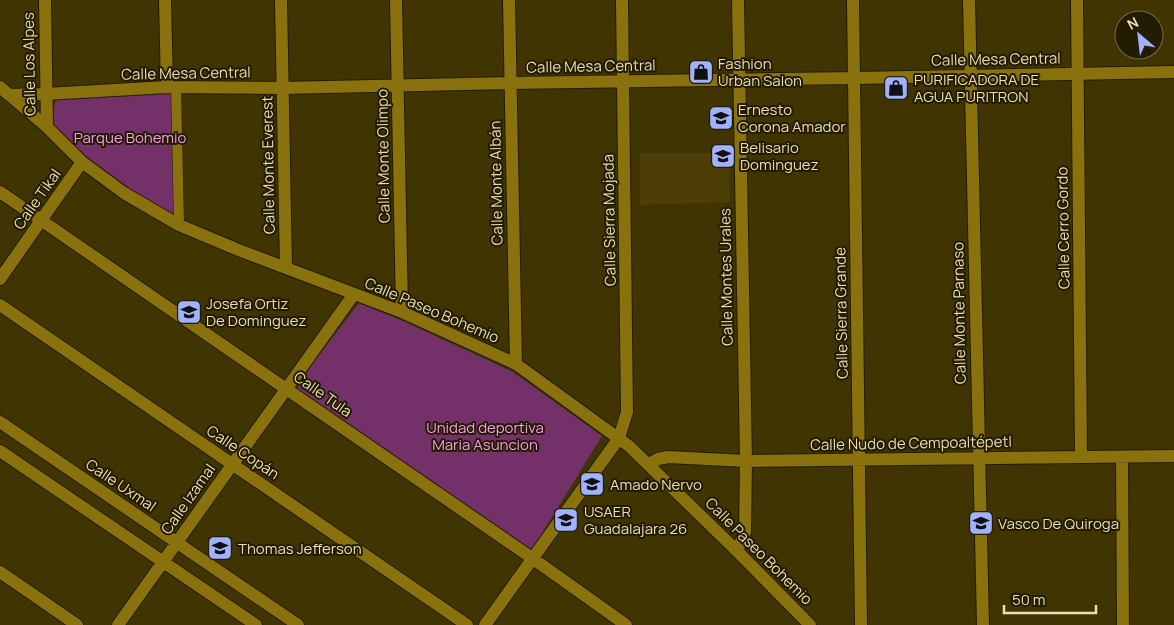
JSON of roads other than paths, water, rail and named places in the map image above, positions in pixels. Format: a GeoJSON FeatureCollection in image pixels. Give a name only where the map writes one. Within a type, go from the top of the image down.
{"type":"FeatureCollection","features":[{"type":"Feature","properties":{"kind":"street","name":"Calle Los Alpes"},"geometry":{"type":"LineString","coordinates":[[45,0],[47,127]]}},
{"type":"Feature","properties":{"kind":"street"},"geometry":{"type":"LineString","coordinates":[[165,0],[172,87],[179,225]]}},
{"type":"Feature","properties":{"kind":"street","name":"Calle Monte Everest"},"geometry":{"type":"LineString","coordinates":[[281,0],[286,268]]}},
{"type":"Feature","properties":{"kind":"street","name":"Calle Monte Olimpo"},"geometry":{"type":"LineString","coordinates":[[396,0],[402,312]]}},
{"type":"Feature","properties":{"kind":"street","name":"Calle Monte Albán"},"geometry":{"type":"LineString","coordinates":[[509,0],[516,364]]}},
{"type":"Feature","properties":{"kind":"street","name":"Calle Sierra Mojada"},"geometry":{"type":"LineString","coordinates":[[485,625],[619,438],[627,412],[622,0]]}},
{"type":"Feature","properties":{"kind":"street","name":"Calle Montes Urales"},"geometry":{"type":"LineString","coordinates":[[737,551],[745,532],[746,461],[738,0]]}},
{"type":"Feature","properties":{"kind":"street","name":"Calle Sierra Grande"},"geometry":{"type":"LineString","coordinates":[[853,0],[861,625]]}},
{"type":"Feature","properties":{"kind":"street","name":"Calle Monte Parnaso"},"geometry":{"type":"LineString","coordinates":[[968,0],[983,625]]}},
{"type":"Feature","properties":{"kind":"street","name":"Calle Cerro Gordo"},"geometry":{"type":"LineString","coordinates":[[1077,0],[1081,457]]}},
{"type":"Feature","properties":{"kind":"street","name":"Calle Mesa Central"},"geometry":{"type":"LineString","coordinates":[[4,91],[46,94],[172,87],[282,88],[1174,72]]}},
{"type":"Feature","properties":{"kind":"street","name":"Calle Paseo Bohemio"},"geometry":{"type":"LineString","coordinates":[[4,91],[47,127],[82,162],[124,193],[179,225],[240,251],[402,312],[516,364],[619,438],[649,464],[810,625]]}},
{"type":"Feature","properties":{"kind":"street","name":"Calle Tikal"},"geometry":{"type":"LineString","coordinates":[[0,279],[82,162]]}},
{"type":"Feature","properties":{"kind":"street","name":"Calle Tula"},"geometry":{"type":"LineString","coordinates":[[0,192],[532,558],[626,625]]}},
{"type":"Feature","properties":{"kind":"street","name":"Calle Izamal"},"geometry":{"type":"LineString","coordinates":[[118,625],[354,294]]}},
{"type":"Feature","properties":{"kind":"street","name":"Calle Copán"},"geometry":{"type":"LineString","coordinates":[[0,305],[468,625]]}},
{"type":"Feature","properties":{"kind":"street","name":"Calle Uxmal"},"geometry":{"type":"LineString","coordinates":[[0,422],[298,625]]}},
{"type":"Feature","properties":{"kind":"street"},"geometry":{"type":"LineString","coordinates":[[0,451],[256,625]]}},
{"type":"Feature","properties":{"kind":"street","name":"Calle Nudo de Cempoaltépetl"},"geometry":{"type":"LineString","coordinates":[[649,464],[658,459],[668,457],[746,461],[1174,456]]}},
{"type":"Feature","properties":{"kind":"street"},"geometry":{"type":"LineString","coordinates":[[1122,458],[1123,625]]}},
{"type":"Feature","properties":{"kind":"street"},"geometry":{"type":"LineString","coordinates":[[0,572],[77,625]]}},
{"type":"Feature","properties":{"kind":"place","name":"Fashion Urban Salon"},"geometry":{"type":"Point","coordinates":[701,72]}},
{"type":"Feature","properties":{"kind":"place","name":"PURIFICADORA DE AGUA PURITRON"},"geometry":{"type":"Point","coordinates":[896,88]}},
{"type":"Feature","properties":{"kind":"place","name":"Ernesto Corona Amador"},"geometry":{"type":"Point","coordinates":[721,118]}},
{"type":"Feature","properties":{"kind":"place","name":"Belisario Dominguez"},"geometry":{"type":"Point","coordinates":[723,156]}},
{"type":"Feature","properties":{"kind":"place","name":"Josefa Ortiz De Dominguez"},"geometry":{"type":"Point","coordinates":[189,312]}},
{"type":"Feature","properties":{"kind":"place","name":"Amado Nervo"},"geometry":{"type":"Point","coordinates":[592,484]}},
{"type":"Feature","properties":{"kind":"place","name":"USAER Guadalajara 26"},"geometry":{"type":"Point","coordinates":[566,520]}},
{"type":"Feature","properties":{"kind":"place","name":"Vasco De Quiroga"},"geometry":{"type":"Point","coordinates":[981,523]}},
{"type":"Feature","properties":{"kind":"place","name":"Thomas Jefferson"},"geometry":{"type":"Point","coordinates":[220,548]}},
{"type":"Feature","properties":{"kind":"park label","name":"Parque Bohemio"},"geometry":{"type":"Point","coordinates":[130,137]}},
{"type":"Feature","properties":{"kind":"park label","name":"Unidad deportiva Maria Asuncion"},"geometry":{"type":"Point","coordinates":[485,436]}}]}
